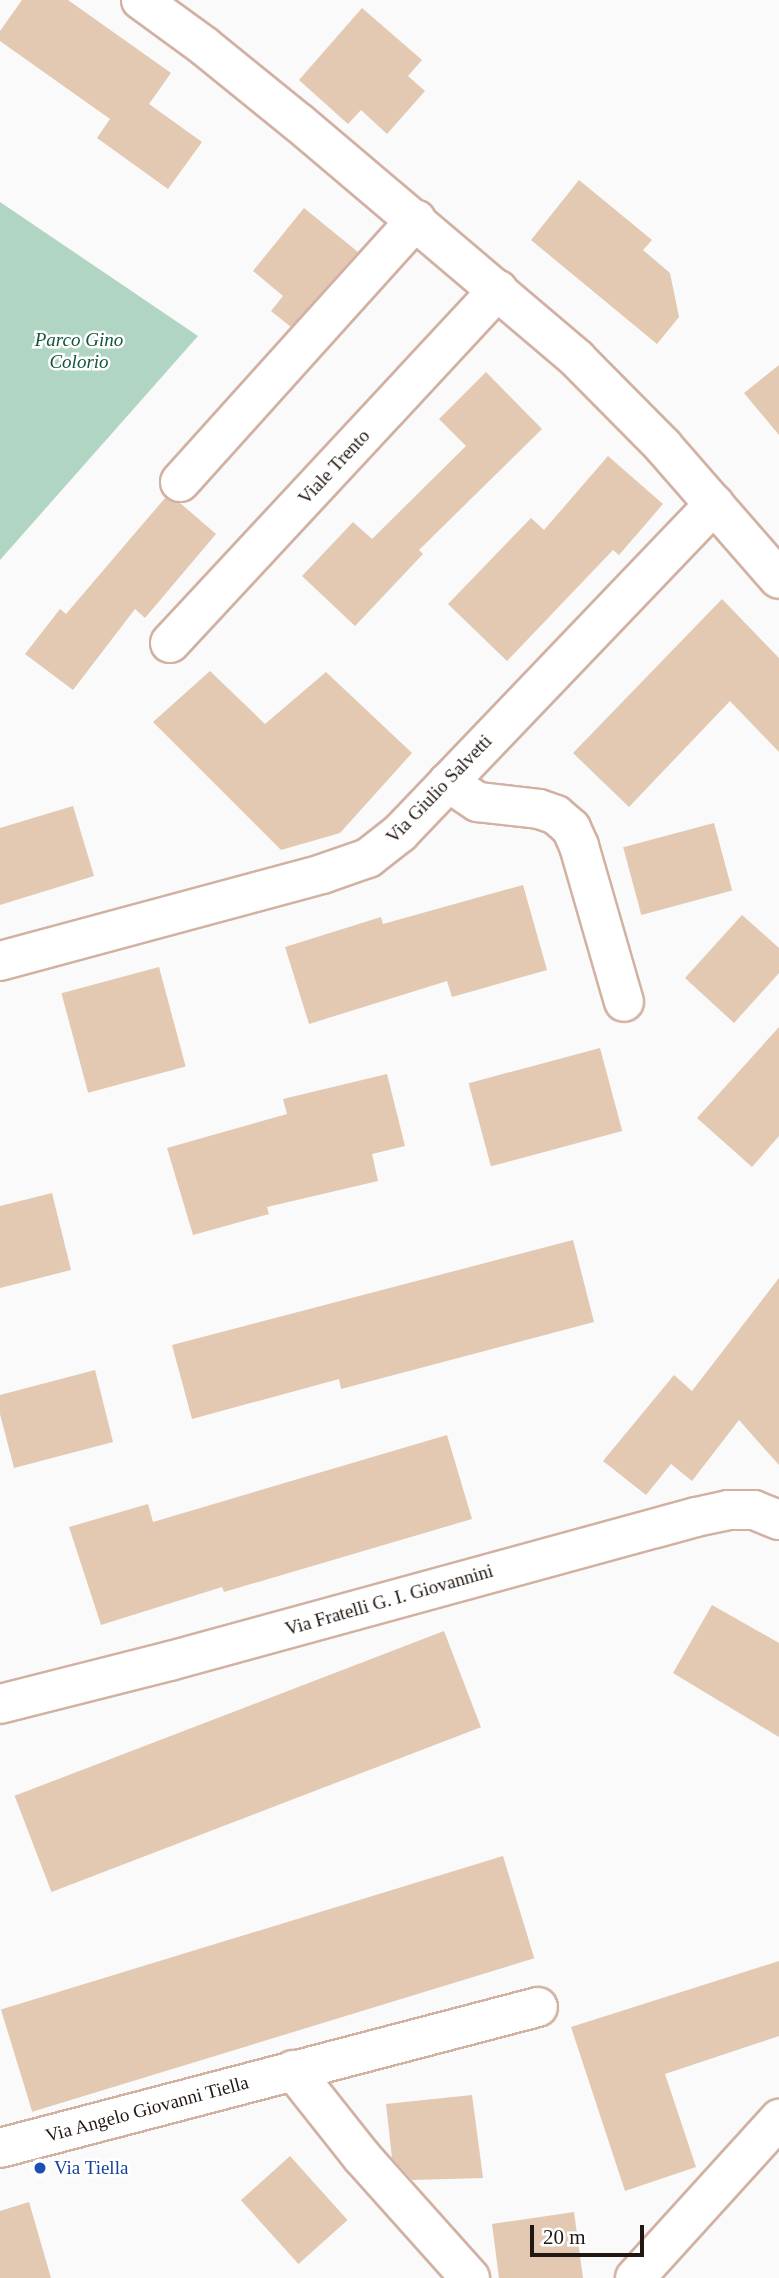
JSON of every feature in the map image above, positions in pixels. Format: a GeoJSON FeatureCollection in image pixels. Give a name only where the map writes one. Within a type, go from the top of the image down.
{"type":"FeatureCollection","features":[{"type":"Feature","properties":{"kind":"street"},"geometry":{"type":"LineString","coordinates":[[141,0],[204,46],[416,220],[608,389],[779,579]]}},
{"type":"Feature","properties":{"kind":"street"},"geometry":{"type":"LineString","coordinates":[[180,482],[416,220]]}},
{"type":"Feature","properties":{"kind":"street","name":"Viale Trento"},"geometry":{"type":"LineString","coordinates":[[170,643],[498,290]]}},
{"type":"Feature","properties":{"kind":"street","name":"Via Giulio Salvetti"},"geometry":{"type":"LineString","coordinates":[[0,961],[322,874],[368,858],[400,833],[714,504]]}},
{"type":"Feature","properties":{"kind":"street"},"geometry":{"type":"LineString","coordinates":[[448,782],[478,802],[539,809],[556,815],[571,828],[579,846],[624,1002]]}},
{"type":"Feature","properties":{"kind":"street","name":"Via Fratelli G. I. Giovannini"},"geometry":{"type":"LineString","coordinates":[[0,1704],[170,1661],[696,1517],[728,1510],[754,1510],[779,1520]]}},
{"type":"Feature","properties":{"kind":"street","name":"Via Angelo Giovanni Tiella"},"geometry":{"type":"LineString","coordinates":[[0,2148],[538,2007]]}},
{"type":"Feature","properties":{"kind":"street"},"geometry":{"type":"LineString","coordinates":[[293,2070],[362,2157],[470,2278]]}},
{"type":"Feature","properties":{"kind":"street"},"geometry":{"type":"LineString","coordinates":[[635,2278],[779,2119]]}},
{"type":"Feature","properties":{"kind":"green space","name":"Parco Gino Colorio"},"geometry":{"type":"Polygon","coordinates":[[[0,202],[198,336],[0,560],[0,202]]]}},
{"type":"Feature","properties":{"kind":"building"},"geometry":{"type":"Polygon","coordinates":[[[22,0],[68,0],[171,73],[149,104],[202,142],[168,189],[97,138],[110,119],[0,41],[0,31],[22,0]]]}},
{"type":"Feature","properties":{"kind":"building"},"geometry":{"type":"Polygon","coordinates":[[[362,8],[422,60],[408,76],[425,91],[387,134],[361,110],[348,124],[299,80],[362,8]]]}},
{"type":"Feature","properties":{"kind":"building"},"geometry":{"type":"Polygon","coordinates":[[[579,180],[652,240],[643,250],[670,273],[679,317],[657,344],[531,240],[579,180]]]}},
{"type":"Feature","properties":{"kind":"building"},"geometry":{"type":"Polygon","coordinates":[[[304,208],[358,252],[291,327],[271,311],[283,296],[253,271],[304,208]]]}},
{"type":"Feature","properties":{"kind":"building"},"geometry":{"type":"Polygon","coordinates":[[[779,365],[779,435],[744,393],[779,365]]]}},
{"type":"Feature","properties":{"kind":"building"},"geometry":{"type":"Polygon","coordinates":[[[486,372],[542,429],[419,550],[423,554],[355,626],[302,576],[353,522],[372,539],[466,446],[439,419],[486,372]]]}},
{"type":"Feature","properties":{"kind":"building"},"geometry":{"type":"Polygon","coordinates":[[[608,456],[663,504],[619,555],[613,550],[507,661],[448,604],[531,518],[544,530],[608,456]]]}},
{"type":"Feature","properties":{"kind":"building"},"geometry":{"type":"Polygon","coordinates":[[[165,498],[180,503],[216,534],[145,618],[135,609],[73,690],[25,654],[60,609],[66,614],[165,498]]]}},
{"type":"Feature","properties":{"kind":"building"},"geometry":{"type":"Polygon","coordinates":[[[722,599],[779,658],[779,752],[730,701],[629,807],[573,753],[722,599]]]}},
{"type":"Feature","properties":{"kind":"building"},"geometry":{"type":"Polygon","coordinates":[[[210,671],[265,724],[326,672],[412,753],[340,833],[281,850],[153,722],[210,671]]]}},
{"type":"Feature","properties":{"kind":"building"},"geometry":{"type":"Polygon","coordinates":[[[73,806],[94,876],[0,905],[0,828],[73,806]]]}},
{"type":"Feature","properties":{"kind":"building"},"geometry":{"type":"Polygon","coordinates":[[[714,823],[732,891],[641,915],[623,847],[714,823]]]}},
{"type":"Feature","properties":{"kind":"building"},"geometry":{"type":"Polygon","coordinates":[[[523,885],[547,970],[452,997],[447,981],[309,1024],[285,947],[381,917],[383,924],[523,885]]]}},
{"type":"Feature","properties":{"kind":"building"},"geometry":{"type":"Polygon","coordinates":[[[742,915],[779,948],[779,973],[734,1023],[685,978],[742,915]]]}},
{"type":"Feature","properties":{"kind":"building"},"geometry":{"type":"Polygon","coordinates":[[[159,967],[186,1066],[88,1093],[61,993],[159,967]]]}},
{"type":"Feature","properties":{"kind":"building"},"geometry":{"type":"Polygon","coordinates":[[[779,1027],[779,1136],[752,1167],[697,1118],[779,1027]]]}},
{"type":"Feature","properties":{"kind":"building"},"geometry":{"type":"Polygon","coordinates":[[[600,1048],[622,1131],[491,1166],[469,1083],[600,1048]]]}},
{"type":"Feature","properties":{"kind":"building"},"geometry":{"type":"Polygon","coordinates":[[[387,1074],[405,1146],[372,1154],[378,1181],[267,1207],[269,1214],[193,1235],[167,1148],[287,1114],[283,1099],[387,1074]]]}},
{"type":"Feature","properties":{"kind":"building"},"geometry":{"type":"Polygon","coordinates":[[[52,1193],[71,1270],[0,1288],[0,1206],[52,1193]]]}},
{"type":"Feature","properties":{"kind":"building"},"geometry":{"type":"Polygon","coordinates":[[[573,1240],[594,1322],[341,1389],[339,1379],[192,1419],[172,1345],[573,1240]]]}},
{"type":"Feature","properties":{"kind":"building"},"geometry":{"type":"Polygon","coordinates":[[[779,1278],[779,1465],[739,1420],[692,1481],[671,1464],[646,1495],[603,1461],[674,1375],[692,1391],[779,1278]]]}},
{"type":"Feature","properties":{"kind":"building"},"geometry":{"type":"Polygon","coordinates":[[[95,1370],[113,1442],[14,1468],[0,1414],[0,1395],[95,1370]]]}},
{"type":"Feature","properties":{"kind":"building"},"geometry":{"type":"Polygon","coordinates":[[[447,1435],[472,1519],[224,1592],[222,1587],[101,1625],[69,1527],[148,1504],[153,1522],[447,1435]]]}},
{"type":"Feature","properties":{"kind":"building"},"geometry":{"type":"Polygon","coordinates":[[[712,1605],[779,1643],[779,1737],[673,1673],[712,1605]]]}},
{"type":"Feature","properties":{"kind":"building"},"geometry":{"type":"Polygon","coordinates":[[[444,1631],[481,1727],[51,1892],[15,1796],[444,1631]]]}},
{"type":"Feature","properties":{"kind":"building"},"geometry":{"type":"Polygon","coordinates":[[[503,1856],[534,1958],[32,2112],[1,2009],[503,1856]]]}},
{"type":"Feature","properties":{"kind":"building"},"geometry":{"type":"Polygon","coordinates":[[[779,1961],[779,2036],[665,2074],[696,2167],[625,2191],[571,2027],[779,1961]]]}},
{"type":"Feature","properties":{"kind":"building"},"geometry":{"type":"Polygon","coordinates":[[[472,2095],[483,2178],[412,2180],[392,2158],[386,2104],[472,2095]]]}},
{"type":"Feature","properties":{"kind":"building"},"geometry":{"type":"Polygon","coordinates":[[[290,2156],[348,2220],[298,2264],[241,2200],[290,2156]]]}},
{"type":"Feature","properties":{"kind":"building"},"geometry":{"type":"Polygon","coordinates":[[[29,2202],[51,2278],[0,2278],[0,2211],[29,2202]]]}},
{"type":"Feature","properties":{"kind":"building"},"geometry":{"type":"Polygon","coordinates":[[[574,2212],[583,2278],[499,2278],[492,2224],[574,2212]]]}},
{"type":"Feature","properties":{"kind":"place","name":"Via Tiella"},"geometry":{"type":"Point","coordinates":[40,2168]}}]}
